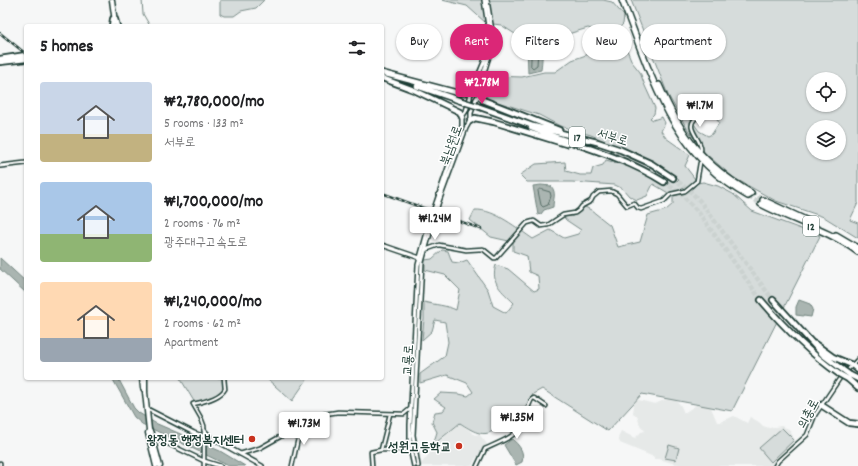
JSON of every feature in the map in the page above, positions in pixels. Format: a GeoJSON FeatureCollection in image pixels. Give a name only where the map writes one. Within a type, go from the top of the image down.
{"type":"FeatureCollection","features":[{"type":"Feature","properties":{"kind":"highway"},"geometry":{"type":"LineString","coordinates":[[622,0],[661,98],[677,129],[689,146],[710,170],[726,183],[750,195],[710,164],[694,147],[674,118],[625,0]]}},
{"type":"Feature","properties":{"kind":"highway"},"geometry":{"type":"LineString","coordinates":[[114,17],[115,24]]}},
{"type":"Feature","properties":{"kind":"highway"},"geometry":{"type":"LineString","coordinates":[[0,59],[24,55]]}},
{"type":"Feature","properties":{"kind":"highway"},"geometry":{"type":"LineString","coordinates":[[0,62],[24,59]]}},
{"type":"Feature","properties":{"kind":"highway"},"geometry":{"type":"LineString","coordinates":[[384,74],[458,93],[471,91]]}},
{"type":"Feature","properties":{"kind":"highway","name":"서부로"},"geometry":{"type":"LineString","coordinates":[[384,75],[464,104]]}},
{"type":"Feature","properties":{"kind":"highway"},"geometry":{"type":"LineString","coordinates":[[384,79],[414,90],[460,112],[463,119]]}},
{"type":"Feature","properties":{"kind":"highway","name":"서부로"},"geometry":{"type":"LineString","coordinates":[[384,79],[533,126],[597,142],[636,156],[652,164],[673,178]]}},
{"type":"Feature","properties":{"kind":"highway"},"geometry":{"type":"LineString","coordinates":[[479,94],[483,100],[515,114],[560,131],[588,138],[597,142]]}},
{"type":"Feature","properties":{"kind":"highway","name":"서부로"},"geometry":{"type":"LineString","coordinates":[[477,108],[625,161],[645,170],[664,182]]}},
{"type":"Feature","properties":{"kind":"highway"},"geometry":{"type":"LineString","coordinates":[[470,121],[475,118],[494,122],[625,161]]}},
{"type":"Feature","properties":{"kind":"highway","name":"12"},"geometry":{"type":"LineString","coordinates":[[858,248],[817,225],[762,202],[779,213],[814,227],[858,252]]}},
{"type":"Feature","properties":{"kind":"highway"},"geometry":{"type":"LineString","coordinates":[[761,300],[792,334],[812,353],[858,384]]}},
{"type":"Feature","properties":{"kind":"highway"},"geometry":{"type":"LineString","coordinates":[[773,300],[823,355],[841,372]]}},
{"type":"Feature","properties":{"kind":"highway"},"geometry":{"type":"LineString","coordinates":[[808,338],[833,357],[852,365],[858,370]]}},
{"type":"Feature","properties":{"kind":"highway"},"geometry":{"type":"LineString","coordinates":[[849,377],[858,379]]}},
{"type":"Feature","properties":{"kind":"highway"},"geometry":{"type":"LineString","coordinates":[[849,377],[858,388]]}},
{"type":"Feature","properties":{"kind":"highway"},"geometry":{"type":"LineString","coordinates":[[822,403],[849,420],[858,420]]}},
{"type":"Feature","properties":{"kind":"highway"},"geometry":{"type":"LineString","coordinates":[[822,403],[849,423],[858,424]]}},
{"type":"Feature","properties":{"kind":"main road"},"geometry":{"type":"LineString","coordinates":[[112,0],[114,17]]}},
{"type":"Feature","properties":{"kind":"main road"},"geometry":{"type":"LineString","coordinates":[[142,380],[145,392]]}},
{"type":"Feature","properties":{"kind":"main road"},"geometry":{"type":"LineString","coordinates":[[145,380],[147,417],[157,464]]}},
{"type":"Feature","properties":{"kind":"main road"},"geometry":{"type":"LineString","coordinates":[[149,430],[148,433],[157,464]]}},
{"type":"Feature","properties":{"kind":"street","name":"북남원로"},"geometry":{"type":"LineString","coordinates":[[437,204],[471,91],[488,49],[488,26],[484,0]]}},
{"type":"Feature","properties":{"kind":"street","name":"북남원로"},"geometry":{"type":"LineString","coordinates":[[437,204],[470,121],[471,113],[479,94],[492,45],[492,31],[487,0]]}},
{"type":"Feature","properties":{"kind":"street"},"geometry":{"type":"LineString","coordinates":[[471,91],[476,89],[479,94]]}},
{"type":"Feature","properties":{"kind":"street"},"geometry":{"type":"LineString","coordinates":[[702,150],[700,142],[692,126],[693,121],[711,104]]}},
{"type":"Feature","properties":{"kind":"street"},"geometry":{"type":"LineString","coordinates":[[463,119],[465,122],[470,121]]}},
{"type":"Feature","properties":{"kind":"street"},"geometry":{"type":"LineString","coordinates":[[0,166],[24,163]]}},
{"type":"Feature","properties":{"kind":"street"},"geometry":{"type":"LineString","coordinates":[[410,255],[416,254],[423,249],[439,245],[466,250],[483,249],[496,258],[527,223],[534,221],[541,226],[548,225],[563,215],[575,213],[582,206],[591,201],[599,192],[611,191],[617,194],[627,206],[634,203],[638,208],[642,209],[664,201],[671,194],[685,191],[697,181],[700,163]]}},
{"type":"Feature","properties":{"kind":"street"},"geometry":{"type":"LineString","coordinates":[[384,246],[421,258],[437,204]]}},
{"type":"Feature","properties":{"kind":"street","name":"교룡로"},"geometry":{"type":"LineString","coordinates":[[414,466],[411,450],[410,409],[421,258]]}},
{"type":"Feature","properties":{"kind":"street","name":"교룡로"},"geometry":{"type":"LineString","coordinates":[[418,466],[413,435],[421,258]]}},
{"type":"Feature","properties":{"kind":"street","name":"의총로"},"geometry":{"type":"LineString","coordinates":[[775,466],[778,461],[807,435],[814,415],[822,403],[840,378],[858,359]]}},
{"type":"Feature","properties":{"kind":"street"},"geometry":{"type":"LineString","coordinates":[[204,466],[204,430],[202,420],[193,404],[222,394],[225,389],[224,380]]}},
{"type":"Feature","properties":{"kind":"street"},"geometry":{"type":"LineString","coordinates":[[477,466],[485,449],[499,444],[516,432],[524,421],[528,405],[532,399],[534,398],[546,406]]}},
{"type":"Feature","properties":{"kind":"street"},"geometry":{"type":"LineString","coordinates":[[146,409],[213,439],[262,466]]}},
{"type":"Feature","properties":{"kind":"street"},"geometry":{"type":"LineString","coordinates":[[240,454],[260,448],[320,415],[338,412],[404,414],[410,409]]}},
{"type":"Feature","properties":{"kind":"street"},"geometry":{"type":"LineString","coordinates":[[147,417],[156,414]]}},
{"type":"Feature","properties":{"kind":"street"},"geometry":{"type":"LineString","coordinates":[[381,450],[390,414]]}},
{"type":"Feature","properties":{"kind":"street"},"geometry":{"type":"LineString","coordinates":[[404,414],[410,420]]}},
{"type":"Feature","properties":{"kind":"street"},"geometry":{"type":"LineString","coordinates":[[292,466],[301,425]]}},
{"type":"Feature","properties":{"kind":"street"},"geometry":{"type":"LineString","coordinates":[[204,430],[213,439]]}},
{"type":"Feature","properties":{"kind":"street"},"geometry":{"type":"LineString","coordinates":[[151,436],[220,466]]}},
{"type":"Feature","properties":{"kind":"street"},"geometry":{"type":"LineString","coordinates":[[372,466],[371,452],[381,450],[411,450]]}},
{"type":"Feature","properties":{"kind":"shaded area"},"geometry":{"type":"Polygon","coordinates":[[[220,0],[264,0],[256,8],[241,11],[234,16],[224,16],[220,14],[220,0]]]}},
{"type":"Feature","properties":{"kind":"shaded area"},"geometry":{"type":"Polygon","coordinates":[[[442,0],[603,0],[612,2],[624,16],[623,24],[582,24],[582,30],[574,32],[574,24],[511,24],[511,31],[503,26],[503,24],[486,23],[467,6],[442,0]]]}},
{"type":"Feature","properties":{"kind":"shaded area"},"geometry":{"type":"Polygon","coordinates":[[[631,0],[858,0],[858,203],[850,220],[858,223],[858,238],[824,217],[776,201],[734,178],[705,153],[688,130],[668,95],[654,60],[726,60],[726,24],[640,24],[631,0]],[[705,95],[698,98],[684,109],[699,131],[708,136],[712,134],[719,123],[705,95]]]}},
{"type":"Feature","properties":{"kind":"shaded area"},"geometry":{"type":"Polygon","coordinates":[[[582,56],[582,60],[631,60],[640,72],[655,108],[654,114],[650,118],[653,120],[662,117],[665,123],[661,131],[666,138],[690,155],[685,166],[695,179],[691,186],[685,190],[670,194],[653,184],[647,196],[637,200],[629,196],[623,189],[615,185],[572,182],[527,182],[520,175],[536,164],[565,162],[566,171],[580,175],[591,175],[593,168],[603,165],[606,160],[641,170],[668,185],[669,184],[645,168],[619,157],[617,153],[619,151],[649,164],[677,181],[679,179],[651,161],[591,135],[560,126],[539,115],[485,98],[489,94],[491,76],[522,77],[544,72],[555,72],[574,59],[582,56]]]}},
{"type":"Feature","properties":{"kind":"shaded area"},"geometry":{"type":"Polygon","coordinates":[[[703,182],[718,186],[733,194],[752,211],[820,236],[732,411],[642,394],[608,431],[542,389],[533,394],[520,423],[511,431],[501,427],[506,418],[504,413],[493,413],[496,428],[492,432],[483,434],[478,433],[460,423],[433,445],[437,432],[432,422],[435,412],[443,411],[446,407],[434,399],[441,393],[468,396],[473,392],[467,383],[447,375],[420,383],[420,374],[445,356],[448,342],[445,322],[435,320],[432,331],[422,340],[424,302],[456,310],[460,290],[445,275],[425,270],[425,260],[432,259],[442,250],[448,251],[452,262],[459,263],[467,260],[488,290],[493,306],[506,313],[514,303],[501,290],[496,282],[496,265],[508,269],[534,291],[539,289],[538,276],[529,272],[527,256],[513,251],[513,242],[491,237],[470,220],[475,210],[498,216],[533,239],[550,230],[564,238],[578,234],[581,230],[564,217],[573,216],[585,207],[610,225],[618,247],[640,242],[648,215],[666,210],[673,204],[673,196],[687,192],[697,183],[703,182]]]}},
{"type":"Feature","properties":{"kind":"shaded area"},"geometry":{"type":"Polygon","coordinates":[[[181,380],[223,380],[224,390],[221,393],[195,403],[181,380]]]}},
{"type":"Feature","properties":{"kind":"shaded area"},"geometry":{"type":"Polygon","coordinates":[[[268,380],[307,380],[292,401],[268,380]]]}},
{"type":"Feature","properties":{"kind":"shaded area"},"geometry":{"type":"Polygon","coordinates":[[[673,396],[681,406],[684,413],[707,398],[717,422],[734,416],[747,423],[750,417],[763,426],[769,428],[781,426],[789,429],[797,444],[775,466],[682,466],[659,459],[654,459],[654,457],[620,443],[618,437],[621,431],[635,438],[641,432],[645,431],[640,425],[637,416],[633,413],[634,405],[631,398],[655,404],[673,396]]]}},
{"type":"Feature","properties":{"kind":"shaded area","name":"성원고등학교"},"geometry":{"type":"Polygon","coordinates":[[[460,423],[475,435],[479,434],[487,444],[476,458],[472,466],[421,466],[431,449],[460,423]]]}},
{"type":"Feature","properties":{"kind":"shaded area"},"geometry":{"type":"Polygon","coordinates":[[[782,428],[794,440],[771,462],[759,448],[782,428]]]}},
{"type":"Feature","properties":{"kind":"shaded area"},"geometry":{"type":"Polygon","coordinates":[[[669,445],[679,448],[676,460],[665,458],[669,445]]]}},
{"type":"Feature","properties":{"kind":"water"},"geometry":{"type":"Polygon","coordinates":[[[528,60],[542,60],[541,70],[528,73],[528,60]]]}},
{"type":"Feature","properties":{"kind":"water"},"geometry":{"type":"Polygon","coordinates":[[[533,186],[551,186],[553,189],[553,207],[544,210],[538,215],[533,186]]]}},
{"type":"Feature","properties":{"kind":"water"},"geometry":{"type":"Polygon","coordinates":[[[0,258],[24,280],[24,291],[0,269],[0,258]]]}},
{"type":"Feature","properties":{"kind":"water"},"geometry":{"type":"Polygon","coordinates":[[[799,300],[810,304],[813,309],[811,317],[796,315],[796,307],[799,300]]]}},
{"type":"Feature","properties":{"kind":"water"},"geometry":{"type":"Polygon","coordinates":[[[113,380],[119,380],[134,408],[139,413],[155,423],[220,451],[245,466],[229,466],[142,424],[134,417],[113,380]]]}},
{"type":"Feature","properties":{"kind":"water"},"geometry":{"type":"Polygon","coordinates":[[[512,439],[519,446],[523,455],[522,462],[516,465],[504,445],[512,439]]]}},
{"type":"Feature","properties":{"kind":"waterway"},"geometry":{"type":"LineString","coordinates":[[142,0],[143,14],[149,24]]}},
{"type":"Feature","properties":{"kind":"tunnel"},"geometry":{"type":"LineString","coordinates":[[673,178],[689,190],[700,201],[773,300]]}},
{"type":"Feature","properties":{"kind":"tunnel"},"geometry":{"type":"LineString","coordinates":[[664,182],[682,195],[699,213],[761,300]]}},
{"type":"Feature","properties":{"kind":"tunnel"},"geometry":{"type":"LineString","coordinates":[[751,193],[763,200]]}},
{"type":"Feature","properties":{"kind":"tunnel"},"geometry":{"type":"LineString","coordinates":[[748,196],[761,204]]}},
{"type":"Feature","properties":{"kind":"railway"},"geometry":{"type":"LineString","coordinates":[[0,33],[24,52]]}},
{"type":"Feature","properties":{"kind":"railway"},"geometry":{"type":"LineString","coordinates":[[384,194],[481,229]]}},
{"type":"Feature","properties":{"kind":"place","name":"왕정동 행정복지센터"},"geometry":{"type":"Point","coordinates":[252,439]}},
{"type":"Feature","properties":{"kind":"place","name":"성원고등학교"},"geometry":{"type":"Point","coordinates":[459,446]}}]}
